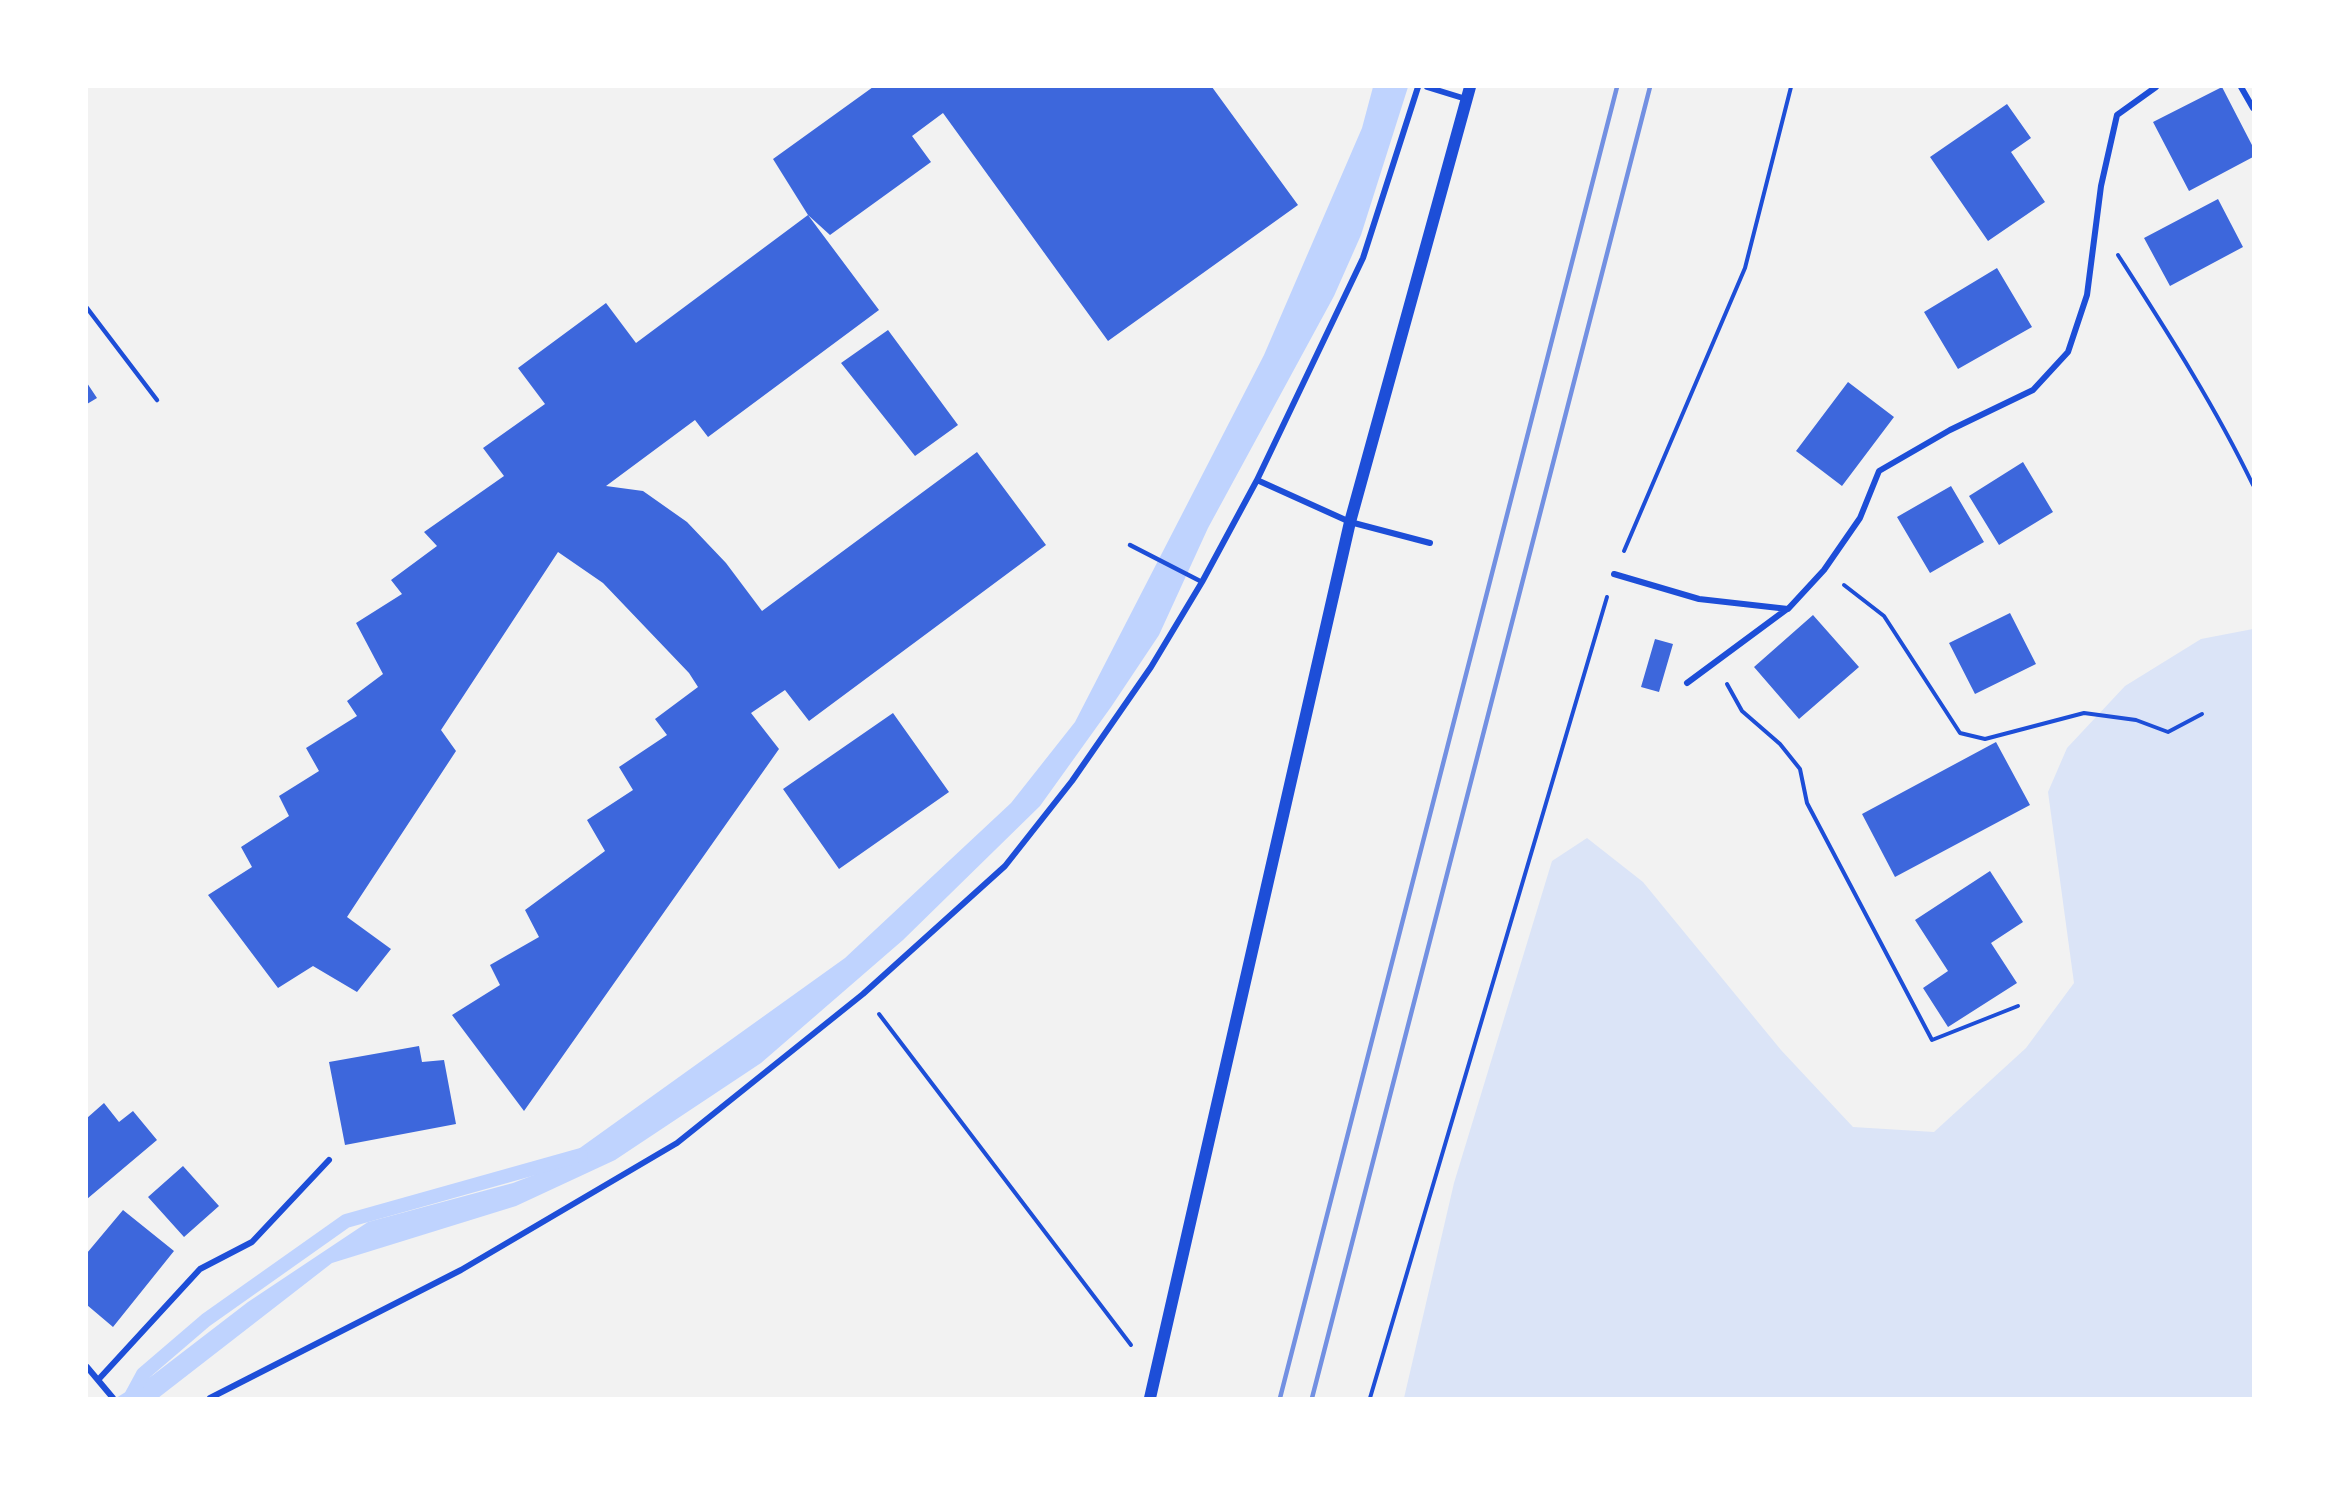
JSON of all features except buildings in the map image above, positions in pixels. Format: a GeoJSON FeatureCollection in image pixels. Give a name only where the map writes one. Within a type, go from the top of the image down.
{"type":"FeatureCollection","features":[{"type":"Feature","properties":{"kind":"main road"},"geometry":{"type":"LineString","coordinates":[[1150,1398],[1350,522],[1469,93]]}},
{"type":"Feature","properties":{"kind":"street"},"geometry":{"type":"LineString","coordinates":[[210,1398],[461,1270],[678,1143],[863,994],[1005,866],[1072,781],[1151,667],[1202,582],[1257,480],[1363,258],[1418,87]]}},
{"type":"Feature","properties":{"kind":"street"},"geometry":{"type":"LineString","coordinates":[[1426,87],[1469,93]]}},
{"type":"Feature","properties":{"kind":"street"},"geometry":{"type":"LineString","coordinates":[[1687,683],[1788,609],[1824,570],[1860,518],[1879,471],[1950,430],[2033,390],[2068,352],[2087,295],[2097,221],[2117,114],[2156,87]]}},
{"type":"Feature","properties":{"kind":"street"},"geometry":{"type":"LineString","coordinates":[[2241,87],[2253,108]]}},
{"type":"Feature","properties":{"kind":"street"},"geometry":{"type":"LineString","coordinates":[[1257,480],[1350,522],[1430,543]]}},
{"type":"Feature","properties":{"kind":"street"},"geometry":{"type":"LineString","coordinates":[[1614,574],[1699,598],[1788,609]]}},
{"type":"Feature","properties":{"kind":"street"},"geometry":{"type":"LineString","coordinates":[[98,1380],[200,1269],[252,1242],[329,1160]]}},
{"type":"Feature","properties":{"kind":"street"},"geometry":{"type":"LineString","coordinates":[[87,1367],[112,1396]]}},
{"type":"Feature","properties":{"kind":"lane"},"geometry":{"type":"LineString","coordinates":[[87,308],[157,400]]}},
{"type":"Feature","properties":{"kind":"lane"},"geometry":{"type":"LineString","coordinates":[[1130,545],[1202,582]]}},
{"type":"Feature","properties":{"kind":"path"},"geometry":{"type":"LineString","coordinates":[[1370,1398],[1614,574],[1745,268],[1791,87]]}},
{"type":"Feature","properties":{"kind":"path"},"geometry":{"type":"LineString","coordinates":[[2097,221],[2192,369],[2228,432],[2253,484]]}},
{"type":"Feature","properties":{"kind":"path"},"geometry":{"type":"LineString","coordinates":[[1824,570],[1884,616],[1960,733],[1985,739],[2084,713],[2136,720],[2168,732],[2202,714]]}},
{"type":"Feature","properties":{"kind":"path"},"geometry":{"type":"LineString","coordinates":[[1715,663],[1742,711],[1780,744],[1800,769],[1807,803],[1932,1040],[2018,1006]]}},
{"type":"Feature","properties":{"kind":"path"},"geometry":{"type":"LineString","coordinates":[[863,994],[1155,1376]]}},
{"type":"Feature","properties":{"kind":"shaded area"},"geometry":{"type":"Polygon","coordinates":[[[2253,629],[2253,1398],[1404,1398],[1454,1183],[1552,861],[1587,838],[1643,882],[1781,1050],[1853,1127],[1934,1132],[2026,1048],[2074,983],[2048,792],[2067,748],[2125,686],[2201,639],[2253,629]]]}},
{"type":"Feature","properties":{"kind":"water"},"geometry":{"type":"Polygon","coordinates":[[[1373,87],[1408,87],[1361,235],[1334,296],[1208,528],[1159,635],[1040,806],[903,940],[761,1063],[615,1160],[516,1206],[332,1263],[158,1398],[116,1398],[153,1375],[248,1302],[368,1222],[513,1183],[552,1168],[845,958],[1011,803],[1075,722],[1264,355],[1362,128],[1373,87]]]}},
{"type":"Feature","properties":{"kind":"waterway"},"geometry":{"type":"LineString","coordinates":[[130,1398],[143,1374],[206,1320],[346,1221],[581,1155]]}},
{"type":"Feature","properties":{"kind":"railway"},"geometry":{"type":"LineString","coordinates":[[1280,1398],[1617,87]]}},
{"type":"Feature","properties":{"kind":"railway"},"geometry":{"type":"LineString","coordinates":[[1312,1398],[1650,87]]}}]}
